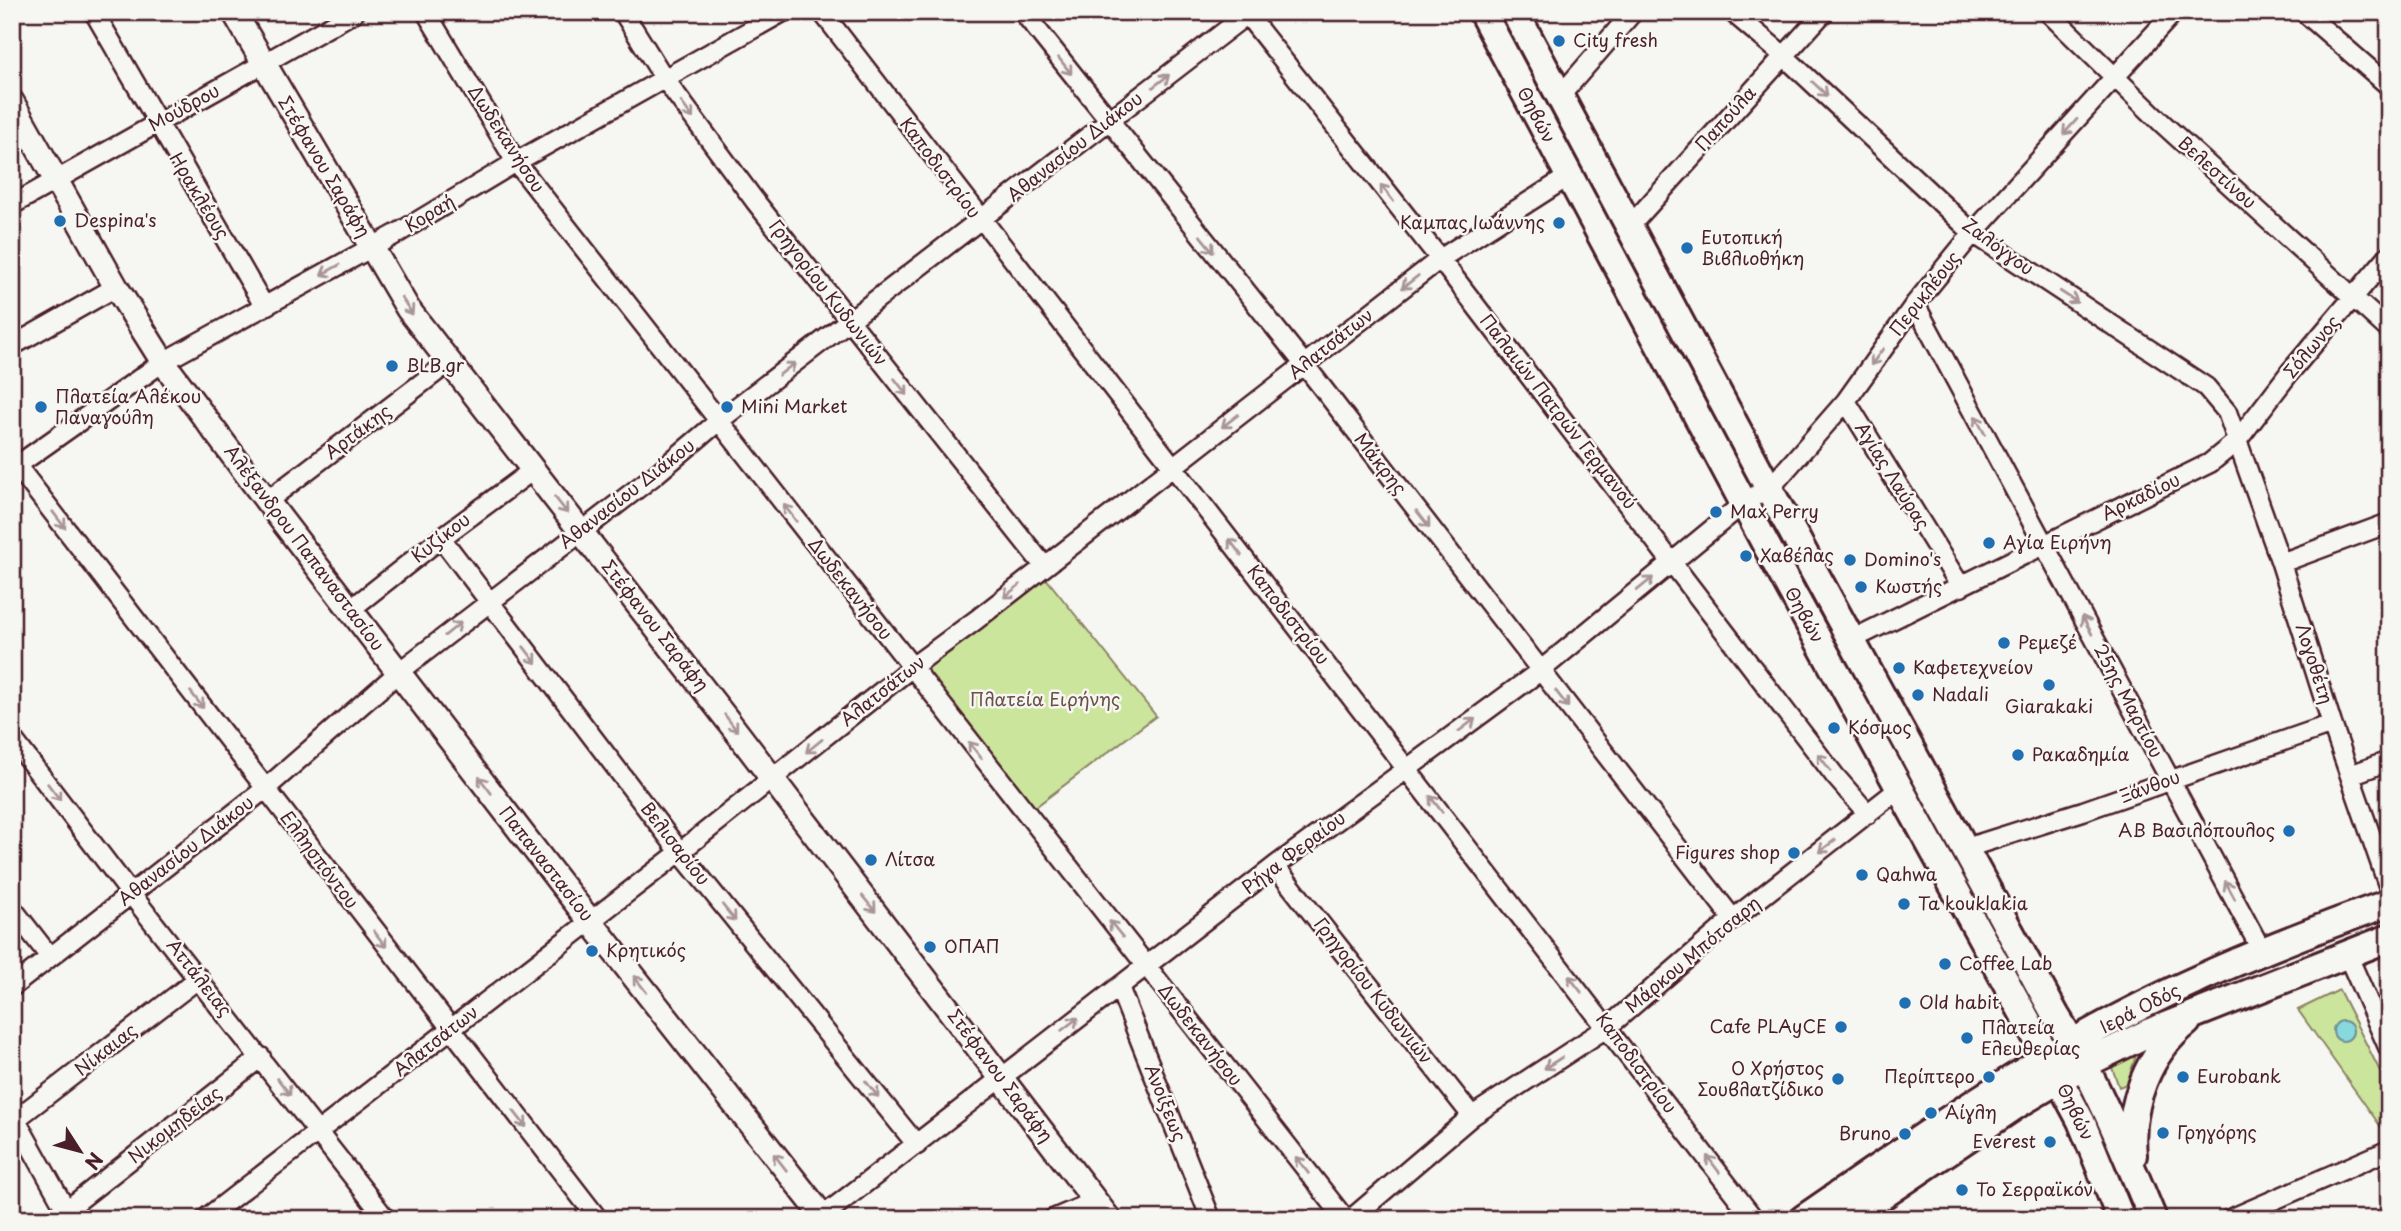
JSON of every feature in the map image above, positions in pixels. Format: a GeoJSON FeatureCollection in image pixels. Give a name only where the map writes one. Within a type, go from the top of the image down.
{"type":"FeatureCollection","features":[{"type":"Feature","properties":{"kind":"main road","name":"Θηβών"},"geometry":{"type":"LineString","coordinates":[[1482,12],[1745,504],[2048,1057],[2081,1121],[2121,1219]]}},
{"type":"Feature","properties":{"kind":"main road","name":"Θηβών"},"geometry":{"type":"LineString","coordinates":[[1515,12],[1768,487],[2079,1054],[2108,1110],[2149,1208]]}},
{"type":"Feature","properties":{"kind":"main road","name":"Ιερά Οδός"},"geometry":{"type":"LineString","coordinates":[[1848,1219],[2018,1104],[2059,1080],[2079,1054],[2174,991],[2262,951],[2389,903]]}},
{"type":"Feature","properties":{"kind":"main road","name":"Ιερά Οδός"},"geometry":{"type":"LineString","coordinates":[[1803,1219],[2048,1057],[2079,1054],[2150,1032],[2389,938]]}},
{"type":"Feature","properties":{"kind":"main road"},"geometry":{"type":"LineString","coordinates":[[2149,1208],[2134,1164],[2131,1139],[2139,1091],[2175,1032],[2195,1016]]}},
{"type":"Feature","properties":{"kind":"street","name":"Ηρακλέους"},"geometry":{"type":"LineString","coordinates":[[94,12],[264,306]]}},
{"type":"Feature","properties":{"kind":"street","name":"Στέφανου Σαράφη"},"geometry":{"type":"LineString","coordinates":[[233,12],[408,309],[1102,1210]]}},
{"type":"Feature","properties":{"kind":"street","name":"Μούδρου"},"geometry":{"type":"LineString","coordinates":[[12,205],[355,12]]}},
{"type":"Feature","properties":{"kind":"street","name":"Δωδεκανήσου"},"geometry":{"type":"LineString","coordinates":[[426,12],[516,162],[1345,1219]]}},
{"type":"Feature","properties":{"kind":"street","name":"Γρηγορίου Κυδωνιών"},"geometry":{"type":"LineString","coordinates":[[623,12],[664,78],[755,201],[1044,566]]}},
{"type":"Feature","properties":{"kind":"street","name":"Κοραή"},"geometry":{"type":"LineString","coordinates":[[15,467],[163,362],[371,248],[516,162],[783,12]]}},
{"type":"Feature","properties":{"kind":"street","name":"Καποδιστρίου"},"geometry":{"type":"LineString","coordinates":[[822,12],[1754,1219]]}},
{"type":"Feature","properties":{"kind":"street","name":"Μάκρης"},"geometry":{"type":"LineString","coordinates":[[1023,12],[1108,122],[1304,364],[1733,919]]}},
{"type":"Feature","properties":{"kind":"street"},"geometry":{"type":"LineString","coordinates":[[1560,96],[1633,12]]}},
{"type":"Feature","properties":{"kind":"street","name":"Ζαλόγγου"},"geometry":{"type":"LineString","coordinates":[[1732,12],[1784,56],[1973,233],[2206,387],[2227,412],[2237,441]]}},
{"type":"Feature","properties":{"kind":"street","name":"Παπούλα"},"geometry":{"type":"LineString","coordinates":[[1629,227],[1824,12]]}},
{"type":"Feature","properties":{"kind":"street","name":"Βελεστίνου"},"geometry":{"type":"LineString","coordinates":[[2048,12],[2163,124],[2389,330]]}},
{"type":"Feature","properties":{"kind":"street","name":"Περικλέους"},"geometry":{"type":"LineString","coordinates":[[1768,487],[1846,401],[1915,304],[1973,233],[2174,12]]}},
{"type":"Feature","properties":{"kind":"street"},"geometry":{"type":"LineString","coordinates":[[2304,12],[2389,86]]}},
{"type":"Feature","properties":{"kind":"street","name":"Αθανασίου Διάκου"},"geometry":{"type":"LineString","coordinates":[[12,987],[265,789],[399,672],[489,600],[655,475],[720,420],[1247,13]]}},
{"type":"Feature","properties":{"kind":"street","name":"Παλαιών Πατρών Γερμανού"},"geometry":{"type":"LineString","coordinates":[[1247,13],[1440,259],[1835,776],[1868,814]]}},
{"type":"Feature","properties":{"kind":"street","name":"Αλέξανδρου Παπαναστασίου"},"geometry":{"type":"LineString","coordinates":[[12,102],[116,287],[163,362],[399,672]]}},
{"type":"Feature","properties":{"kind":"street","name":"Αλατσάτων"},"geometry":{"type":"LineString","coordinates":[[205,1219],[1440,259],[1569,176]]}},
{"type":"Feature","properties":{"kind":"street","name":"Σόλωνος"},"geometry":{"type":"LineString","coordinates":[[2237,441],[2290,372],[2389,255]]}},
{"type":"Feature","properties":{"kind":"street"},"geometry":{"type":"LineString","coordinates":[[12,345],[116,287]]}},
{"type":"Feature","properties":{"kind":"street","name":"25ης Μαρτίου"},"geometry":{"type":"LineString","coordinates":[[1915,304],[2262,951]]}},
{"type":"Feature","properties":{"kind":"street","name":"Αρτάκης"},"geometry":{"type":"LineString","coordinates":[[267,501],[448,363]]}},
{"type":"Feature","properties":{"kind":"street","name":"Αγίας Λαύρας"},"geometry":{"type":"LineString","coordinates":[[1846,401],[1961,587]]}},
{"type":"Feature","properties":{"kind":"street","name":"Αρκαδίου"},"geometry":{"type":"LineString","coordinates":[[1851,640],[2210,463],[2237,441]]}},
{"type":"Feature","properties":{"kind":"street","name":"Λογοθέτη"},"geometry":{"type":"LineString","coordinates":[[2237,441],[2281,563],[2332,724],[2389,888]]}},
{"type":"Feature","properties":{"kind":"street","name":"Ελλησπόντου"},"geometry":{"type":"LineString","coordinates":[[15,467],[597,1219]]}},
{"type":"Feature","properties":{"kind":"street","name":"Κυζίκου"},"geometry":{"type":"LineString","coordinates":[[351,609],[533,470]]}},
{"type":"Feature","properties":{"kind":"street","name":"Ρήγα Φεραίου"},"geometry":{"type":"LineString","coordinates":[[822,1218],[1001,1076],[1275,866],[1539,671],[1733,512],[1768,487]]}},
{"type":"Feature","properties":{"kind":"street"},"geometry":{"type":"LineString","coordinates":[[2281,563],[2389,523]]}},
{"type":"Feature","properties":{"kind":"street","name":"Βελισαρίου"},"geometry":{"type":"LineString","coordinates":[[441,538],[680,852],[917,1145]]}},
{"type":"Feature","properties":{"kind":"street","name":"Παπαναστασίου"},"geometry":{"type":"LineString","coordinates":[[399,672],[822,1218]]}},
{"type":"Feature","properties":{"kind":"street","name":"Ξάνθου"},"geometry":{"type":"LineString","coordinates":[[1966,848],[2083,811],[2332,724]]}},
{"type":"Feature","properties":{"kind":"street","name":"Αττάλειας"},"geometry":{"type":"LineString","coordinates":[[12,738],[386,1219]]}},
{"type":"Feature","properties":{"kind":"street"},"geometry":{"type":"LineString","coordinates":[[2350,775],[2389,761]]}},
{"type":"Feature","properties":{"kind":"street","name":"Μάρκου Μπότσαρη"},"geometry":{"type":"LineString","coordinates":[[1351,1219],[1472,1116],[1608,1027],[1733,919],[1900,788]]}},
{"type":"Feature","properties":{"kind":"street","name":"Γρηγορίου Κυδωνιών"},"geometry":{"type":"LineString","coordinates":[[1275,866],[1472,1116]]}},
{"type":"Feature","properties":{"kind":"street"},"geometry":{"type":"LineString","coordinates":[[12,908],[50,957]]}},
{"type":"Feature","properties":{"kind":"street"},"geometry":{"type":"LineString","coordinates":[[2347,954],[2389,1049]]}},
{"type":"Feature","properties":{"kind":"street","name":"Νίκαιας"},"geometry":{"type":"LineString","coordinates":[[13,1118],[199,978]]}},
{"type":"Feature","properties":{"kind":"street","name":"Ανοίξεως"},"geometry":{"type":"LineString","coordinates":[[1119,987],[1211,1219]]}},
{"type":"Feature","properties":{"kind":"street","name":"Νικομηδείας"},"geometry":{"type":"LineString","coordinates":[[64,1216],[261,1057]]}},
{"type":"Feature","properties":{"kind":"street"},"geometry":{"type":"LineString","coordinates":[[13,1118],[64,1216]]}},
{"type":"Feature","properties":{"kind":"street"},"geometry":{"type":"LineString","coordinates":[[2230,1219],[2389,1150]]}},
{"type":"Feature","properties":{"kind":"street"},"geometry":{"type":"LineString","coordinates":[[1053,1219],[1102,1210]]}},
{"type":"Feature","properties":{"kind":"green space","name":"Πλατεία Ειρήνης"},"geometry":{"type":"Polygon","coordinates":[[[1045,577],[1156,716],[1034,808],[920,665],[1045,577]]]}},
{"type":"Feature","properties":{"kind":"green space"},"geometry":{"type":"Polygon","coordinates":[[[2339,990],[2389,1089],[2389,1132],[2386,1134],[2298,1010],[2339,990]]]}},
{"type":"Feature","properties":{"kind":"green space"},"geometry":{"type":"Polygon","coordinates":[[[2138,1049],[2127,1084],[2119,1087],[2110,1062],[2138,1049]]]}},
{"type":"Feature","properties":{"kind":"water"},"geometry":{"type":"Polygon","coordinates":[[[2339,1021],[2347,1021],[2353,1031],[2347,1041],[2339,1041],[2333,1035],[2333,1027],[2339,1021]]]}},
{"type":"Feature","properties":{"kind":"place","name":"City fresh"},"geometry":{"type":"Point","coordinates":[1559,41]}},
{"type":"Feature","properties":{"kind":"place","name":"Despina's"},"geometry":{"type":"Point","coordinates":[60,221]}},
{"type":"Feature","properties":{"kind":"place","name":"Καμπας Ιωάννης"},"geometry":{"type":"Point","coordinates":[1559,223]}},
{"type":"Feature","properties":{"kind":"place","name":"Ευτοπική Βιβλιοθήκη"},"geometry":{"type":"Point","coordinates":[1687,248]}},
{"type":"Feature","properties":{"kind":"place","name":"BLB.gr"},"geometry":{"type":"Point","coordinates":[392,366]}},
{"type":"Feature","properties":{"kind":"place","name":"Πλατεία Αλέκου Παναγούλη"},"geometry":{"type":"Point","coordinates":[41,407]}},
{"type":"Feature","properties":{"kind":"place","name":"Mini Market"},"geometry":{"type":"Point","coordinates":[727,407]}},
{"type":"Feature","properties":{"kind":"place","name":"Max Perry"},"geometry":{"type":"Point","coordinates":[1716,512]}},
{"type":"Feature","properties":{"kind":"place","name":"Αγία Ειρήνη"},"geometry":{"type":"Point","coordinates":[1989,543]}},
{"type":"Feature","properties":{"kind":"place","name":"Χαβέλας"},"geometry":{"type":"Point","coordinates":[1746,556]}},
{"type":"Feature","properties":{"kind":"place","name":"Domino's"},"geometry":{"type":"Point","coordinates":[1850,560]}},
{"type":"Feature","properties":{"kind":"place","name":"Κωστής"},"geometry":{"type":"Point","coordinates":[1861,587]}},
{"type":"Feature","properties":{"kind":"place","name":"Ρεμεζέ"},"geometry":{"type":"Point","coordinates":[2004,643]}},
{"type":"Feature","properties":{"kind":"place","name":"Καφετεχνείον"},"geometry":{"type":"Point","coordinates":[1899,668]}},
{"type":"Feature","properties":{"kind":"place","name":"Giarakaki"},"geometry":{"type":"Point","coordinates":[2049,685]}},
{"type":"Feature","properties":{"kind":"place","name":"Nadali"},"geometry":{"type":"Point","coordinates":[1918,695]}},
{"type":"Feature","properties":{"kind":"place","name":"Κόσμος"},"geometry":{"type":"Point","coordinates":[1834,728]}},
{"type":"Feature","properties":{"kind":"place","name":"Ρακαδημία"},"geometry":{"type":"Point","coordinates":[2018,755]}},
{"type":"Feature","properties":{"kind":"place","name":"ΑΒ Βασιλόπουλος"},"geometry":{"type":"Point","coordinates":[2289,831]}},
{"type":"Feature","properties":{"kind":"place","name":"Figures shop"},"geometry":{"type":"Point","coordinates":[1794,853]}},
{"type":"Feature","properties":{"kind":"place","name":"Λίτσα"},"geometry":{"type":"Point","coordinates":[871,860]}},
{"type":"Feature","properties":{"kind":"place","name":"Qahwa"},"geometry":{"type":"Point","coordinates":[1862,875]}},
{"type":"Feature","properties":{"kind":"place","name":"Ta kouklakia"},"geometry":{"type":"Point","coordinates":[1904,904]}},
{"type":"Feature","properties":{"kind":"place","name":"ΟΠΑΠ"},"geometry":{"type":"Point","coordinates":[930,947]}},
{"type":"Feature","properties":{"kind":"place","name":"Κρητικός"},"geometry":{"type":"Point","coordinates":[592,951]}},
{"type":"Feature","properties":{"kind":"place","name":"Coffee Lab"},"geometry":{"type":"Point","coordinates":[1945,964]}},
{"type":"Feature","properties":{"kind":"place","name":"Old habit"},"geometry":{"type":"Point","coordinates":[1905,1003]}},
{"type":"Feature","properties":{"kind":"place","name":"Cafe PLAyCE"},"geometry":{"type":"Point","coordinates":[1841,1027]}},
{"type":"Feature","properties":{"kind":"place","name":"Πλατεία Ελευθερίας"},"geometry":{"type":"Point","coordinates":[1967,1038]}},
{"type":"Feature","properties":{"kind":"place","name":"Περίπτερο"},"geometry":{"type":"Point","coordinates":[1989,1077]}},
{"type":"Feature","properties":{"kind":"place","name":"Eurobank"},"geometry":{"type":"Point","coordinates":[2183,1077]}},
{"type":"Feature","properties":{"kind":"place","name":"Ο Χρήστος Σουβλατζίδικο"},"geometry":{"type":"Point","coordinates":[1838,1079]}},
{"type":"Feature","properties":{"kind":"place","name":"Αίγλη"},"geometry":{"type":"Point","coordinates":[1931,1113]}},
{"type":"Feature","properties":{"kind":"place","name":"Γρηγόρης"},"geometry":{"type":"Point","coordinates":[2163,1133]}},
{"type":"Feature","properties":{"kind":"place","name":"Bruno"},"geometry":{"type":"Point","coordinates":[1905,1134]}},
{"type":"Feature","properties":{"kind":"place","name":"Everest"},"geometry":{"type":"Point","coordinates":[2050,1142]}},
{"type":"Feature","properties":{"kind":"place","name":"Το Σερραϊκόν"},"geometry":{"type":"Point","coordinates":[1962,1190]}}]}
